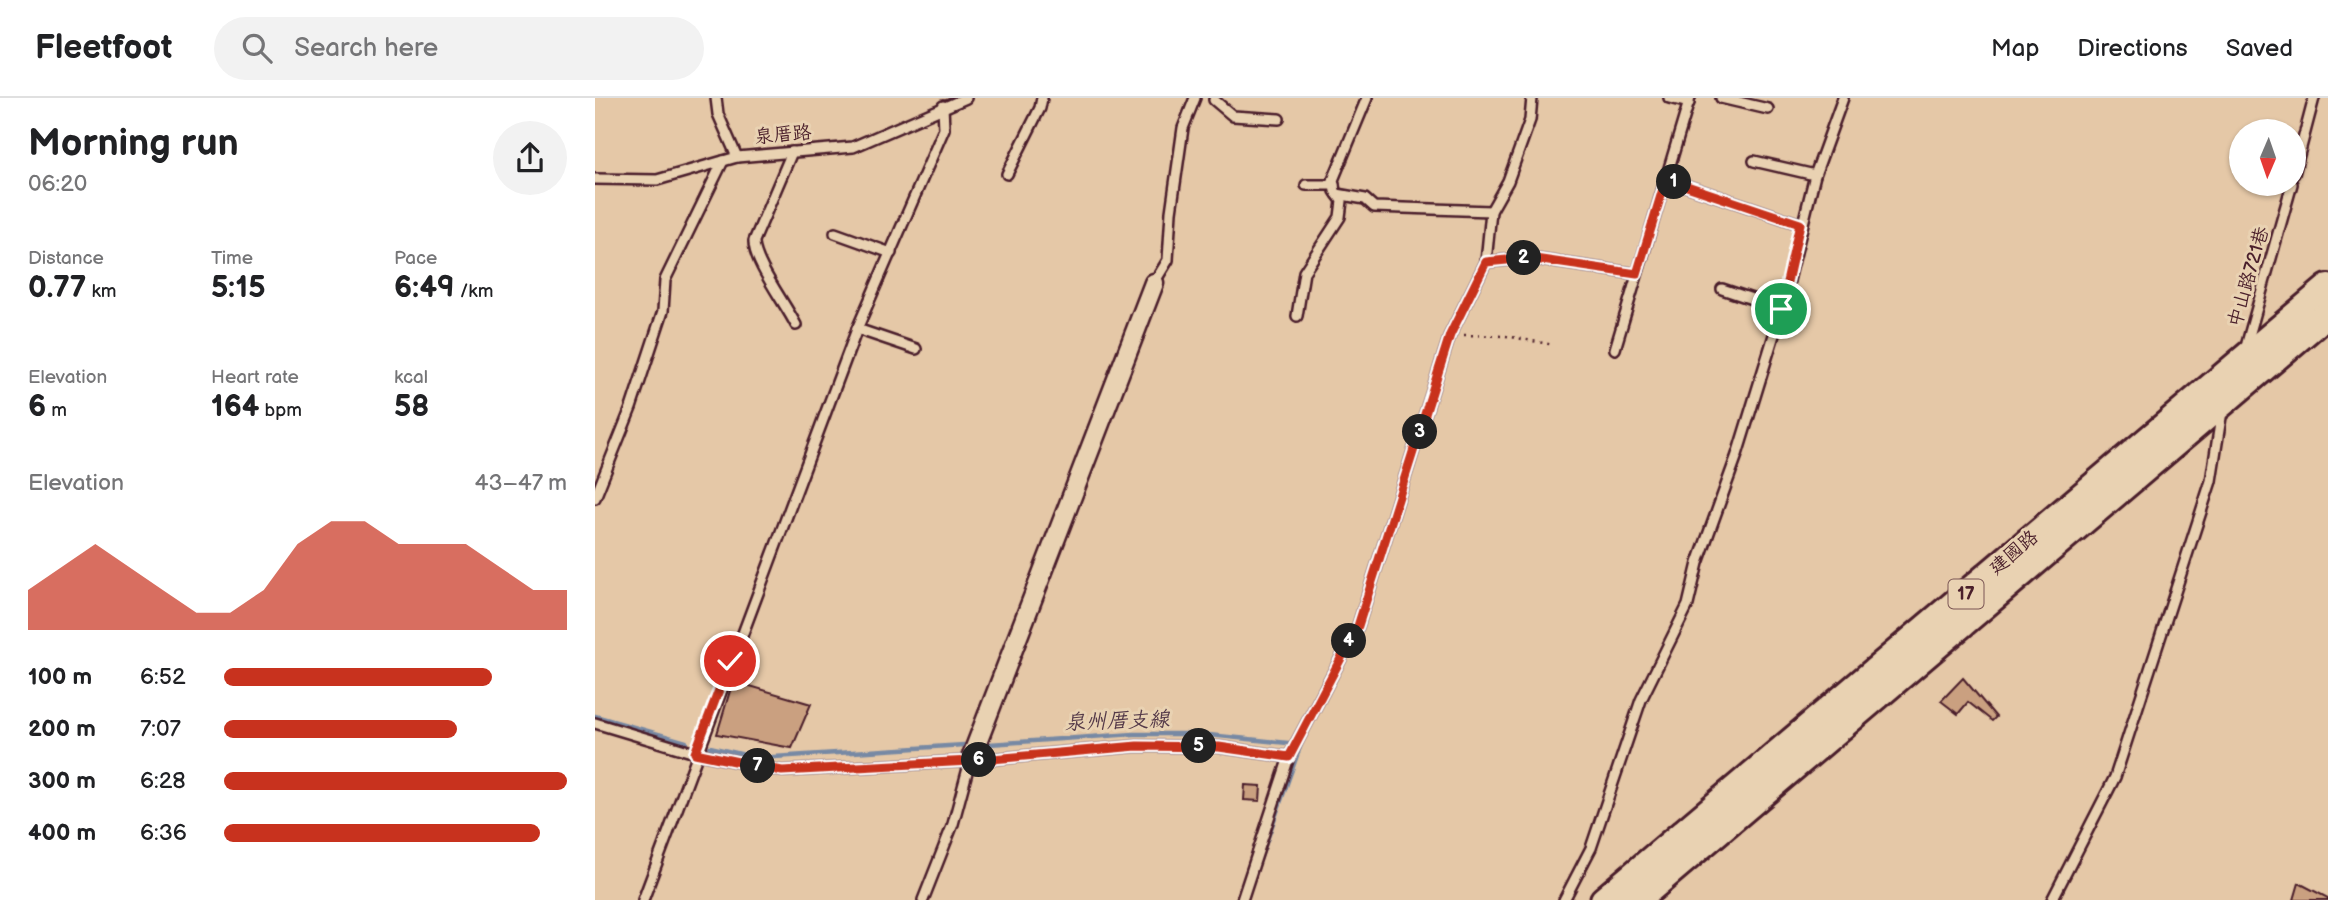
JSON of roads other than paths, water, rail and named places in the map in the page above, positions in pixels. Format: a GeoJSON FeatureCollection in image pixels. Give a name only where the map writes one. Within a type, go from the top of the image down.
{"type":"FeatureCollection","features":[{"type":"Feature","properties":{"kind":"main road","name":"建國路"},"geometry":{"type":"LineString","coordinates":[[1604,900],[2328,288]]}},
{"type":"Feature","properties":{"kind":"main road","name":"建國路"},"geometry":{"type":"LineString","coordinates":[[1637,900],[2328,313]]}},
{"type":"Feature","properties":{"kind":"street"},"geometry":{"type":"LineString","coordinates":[[970,761],[1154,283]]}},
{"type":"Feature","properties":{"kind":"lane"},"geometry":{"type":"LineString","coordinates":[[716,98],[718,114],[737,156]]}},
{"type":"Feature","properties":{"kind":"lane","name":"泉厝路"},"geometry":{"type":"LineString","coordinates":[[595,179],[657,180],[737,156],[853,147],[966,98]]}},
{"type":"Feature","properties":{"kind":"lane"},"geometry":{"type":"LineString","coordinates":[[1007,174],[1042,98]]}},
{"type":"Feature","properties":{"kind":"lane"},"geometry":{"type":"LineString","coordinates":[[1154,283],[1168,260],[1171,212],[1183,128],[1195,98]]}},
{"type":"Feature","properties":{"kind":"lane"},"geometry":{"type":"LineString","coordinates":[[1297,316],[1304,272],[1340,216],[1342,201],[1333,180],[1367,98]]}},
{"type":"Feature","properties":{"kind":"lane"},"geometry":{"type":"LineString","coordinates":[[1241,900],[1289,757],[1358,626],[1450,335],[1486,262],[1491,211],[1507,181],[1530,120],[1532,98]]}},
{"type":"Feature","properties":{"kind":"lane"},"geometry":{"type":"LineString","coordinates":[[1615,349],[1690,101],[1669,98]]}},
{"type":"Feature","properties":{"kind":"lane"},"geometry":{"type":"LineString","coordinates":[[1721,98],[1768,109]]}},
{"type":"Feature","properties":{"kind":"lane"},"geometry":{"type":"LineString","coordinates":[[1564,900],[1591,848],[1641,700],[1688,605],[1698,563],[1737,455],[1781,309],[1800,224],[1843,98]]}},
{"type":"Feature","properties":{"kind":"lane"},"geometry":{"type":"LineString","coordinates":[[2307,125],[2314,98]]}},
{"type":"Feature","properties":{"kind":"lane"},"geometry":{"type":"LineString","coordinates":[[1212,99],[1233,116],[1279,119]]}},
{"type":"Feature","properties":{"kind":"lane"},"geometry":{"type":"LineString","coordinates":[[642,900],[695,753],[802,481],[857,329],[944,129],[943,106]]}},
{"type":"Feature","properties":{"kind":"lane"},"geometry":{"type":"LineString","coordinates":[[792,152],[754,241],[753,254],[779,292],[796,325]]}},
{"type":"Feature","properties":{"kind":"lane"},"geometry":{"type":"LineString","coordinates":[[595,498],[631,408],[663,311],[665,280],[723,161]]}},
{"type":"Feature","properties":{"kind":"lane"},"geometry":{"type":"LineString","coordinates":[[1754,161],[1815,175]]}},
{"type":"Feature","properties":{"kind":"lane"},"geometry":{"type":"LineString","coordinates":[[1666,179],[1800,224]]}},
{"type":"Feature","properties":{"kind":"lane"},"geometry":{"type":"LineString","coordinates":[[1306,185],[1365,199],[1374,208],[1491,211]]}},
{"type":"Feature","properties":{"kind":"lane","name":"中山路721巷"},"geometry":{"type":"LineString","coordinates":[[2227,374],[2251,337],[2289,196]]}},
{"type":"Feature","properties":{"kind":"lane"},"geometry":{"type":"LineString","coordinates":[[835,233],[891,253]]}},
{"type":"Feature","properties":{"kind":"lane"},"geometry":{"type":"LineString","coordinates":[[1486,262],[1528,258],[1637,274]]}},
{"type":"Feature","properties":{"kind":"lane"},"geometry":{"type":"LineString","coordinates":[[1722,289],[1781,309]]}},
{"type":"Feature","properties":{"kind":"lane"},"geometry":{"type":"LineString","coordinates":[[857,329],[916,349]]}},
{"type":"Feature","properties":{"kind":"lane"},"geometry":{"type":"LineString","coordinates":[[2052,900],[2115,777],[2211,481],[2227,374]]}},
{"type":"Feature","properties":{"kind":"lane"},"geometry":{"type":"LineString","coordinates":[[595,723],[695,753],[782,771],[970,761],[1137,746],[1219,747],[1289,757]]}},
{"type":"Feature","properties":{"kind":"lane"},"geometry":{"type":"LineString","coordinates":[[923,900],[953,824],[970,761]]}},
{"type":"Feature","properties":{"kind":"waterway","name":"泉州厝支線"},"geometry":{"type":"LineString","coordinates":[[595,716],[686,742]]}},
{"type":"Feature","properties":{"kind":"waterway","name":"泉州厝支線"},"geometry":{"type":"LineString","coordinates":[[989,744],[1134,734],[1199,734],[1288,743]]}},
{"type":"Feature","properties":{"kind":"waterway","name":"泉州厝支線"},"geometry":{"type":"LineString","coordinates":[[1251,885],[1301,744]]}},
{"type":"Feature","properties":{"kind":"waterway","name":"泉州厝支線"},"geometry":{"type":"LineString","coordinates":[[710,747],[758,758],[964,745]]}}]}
